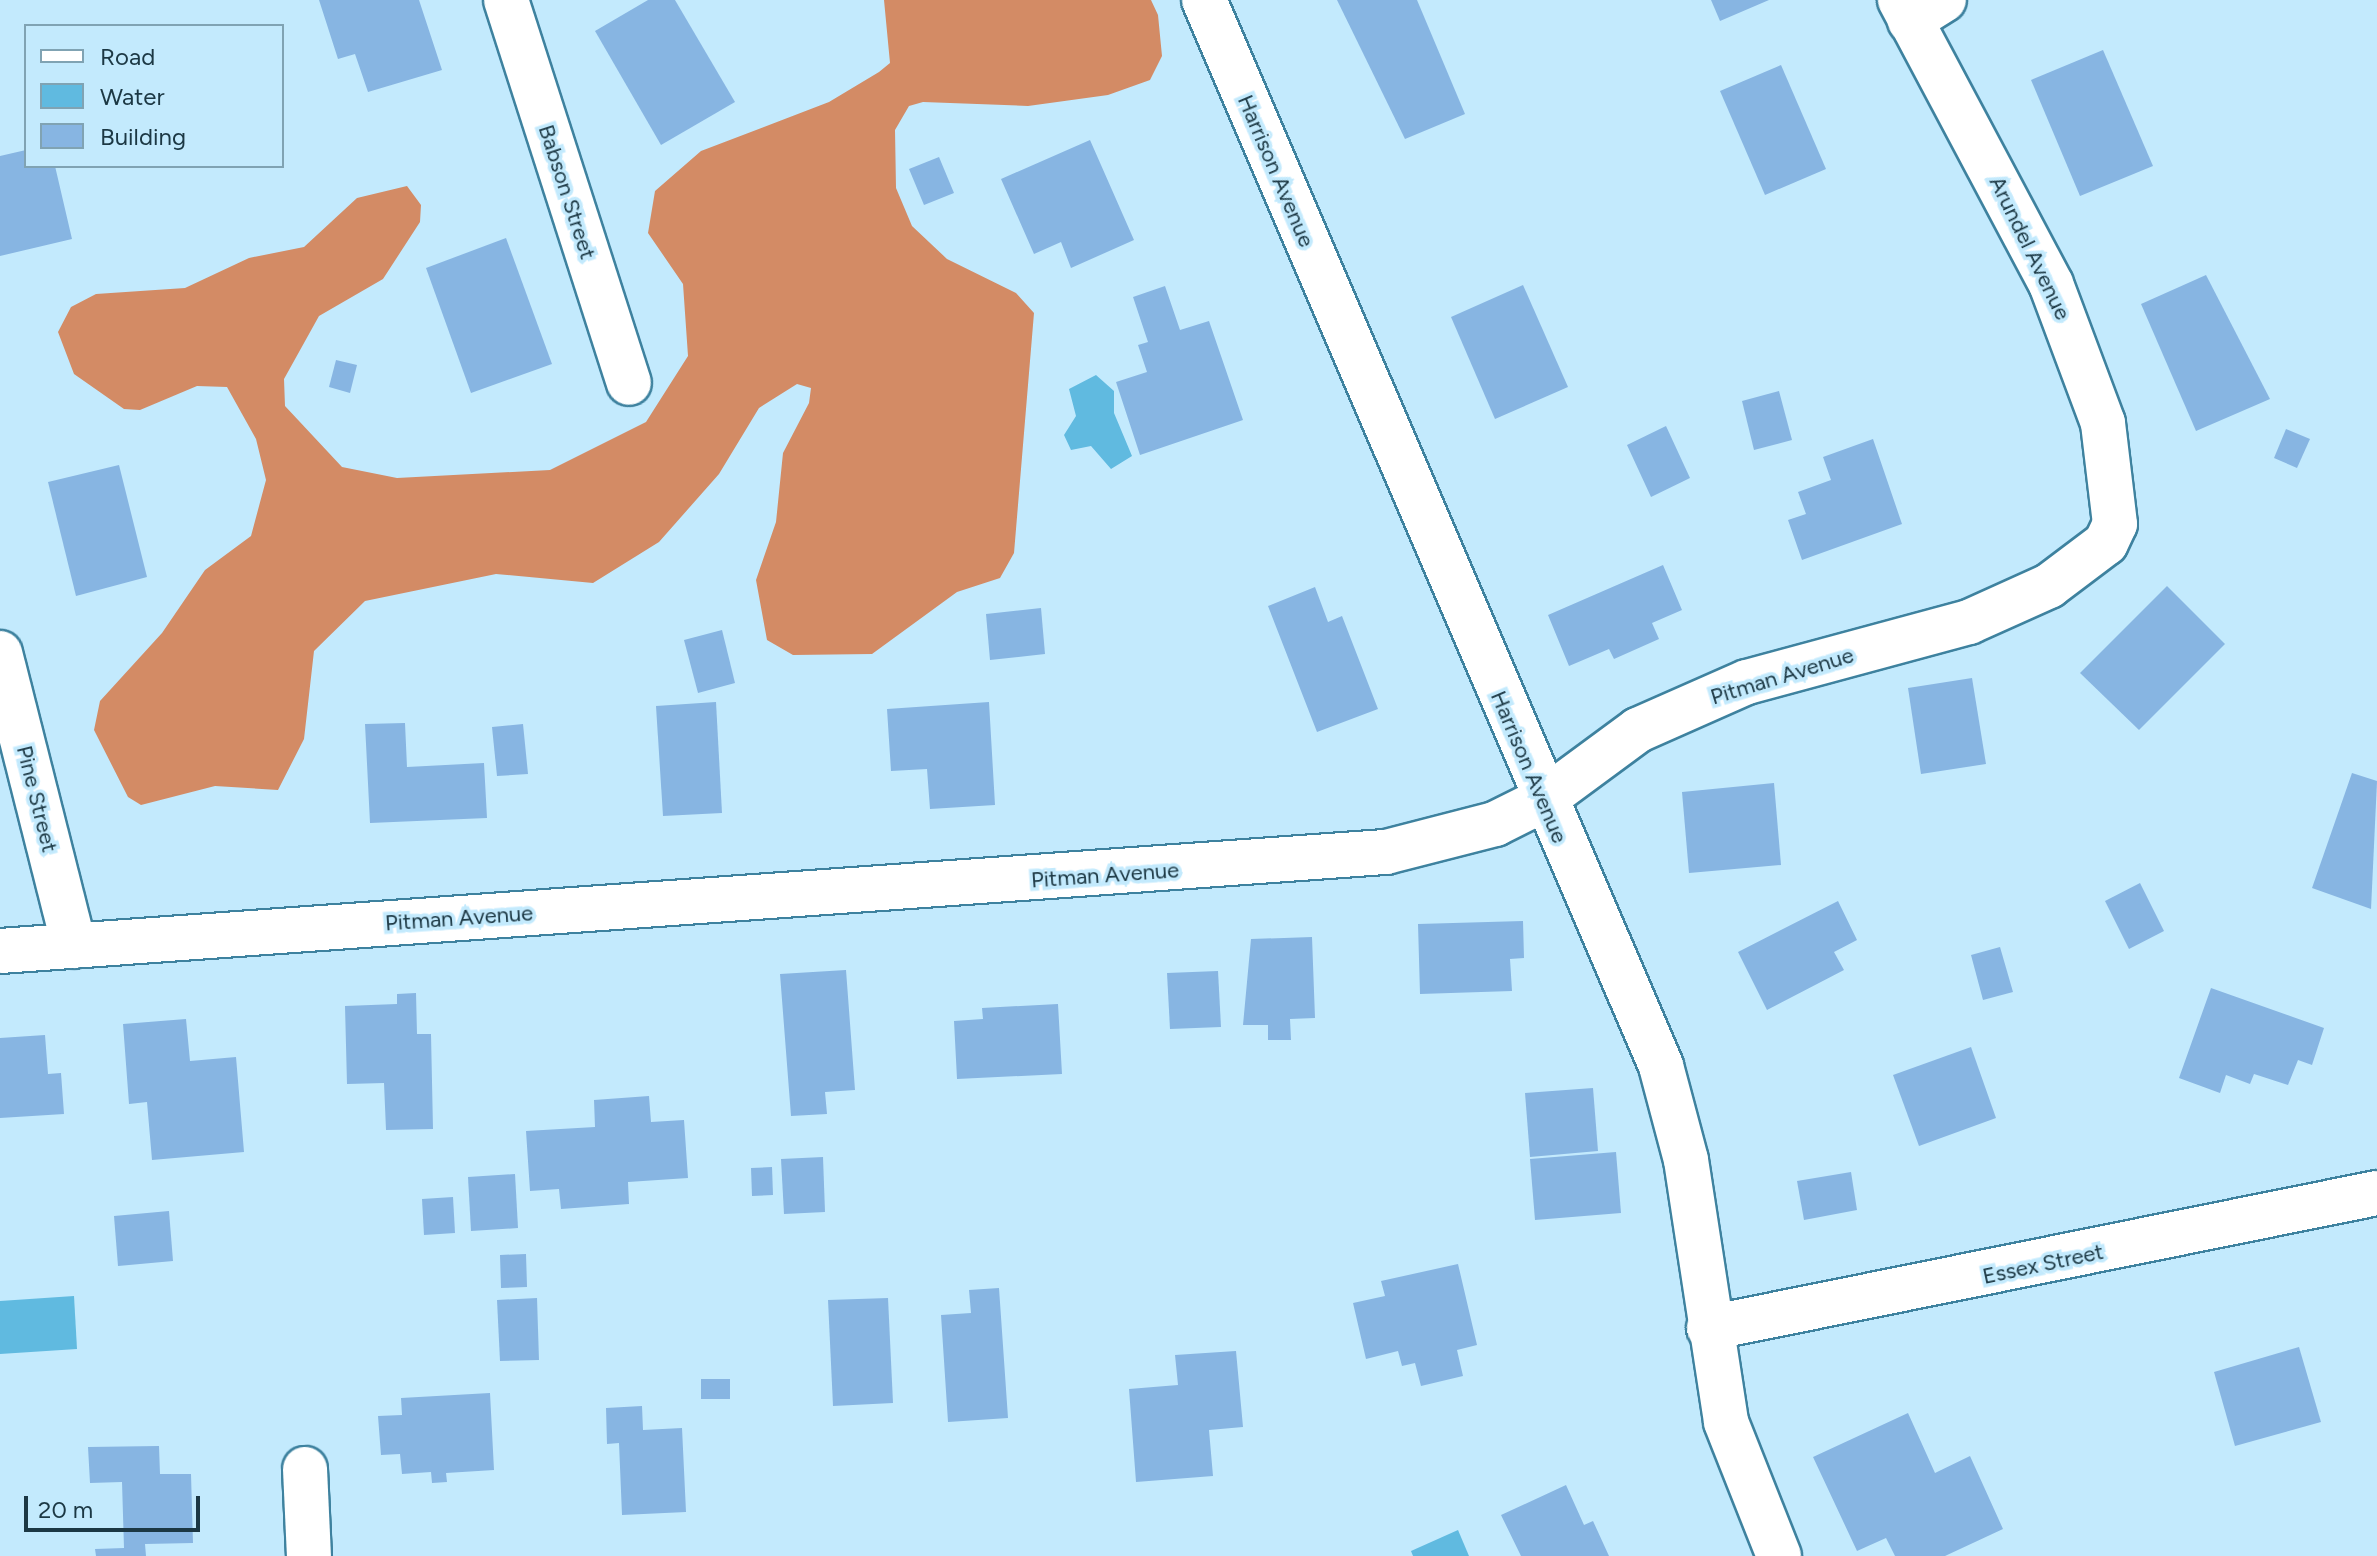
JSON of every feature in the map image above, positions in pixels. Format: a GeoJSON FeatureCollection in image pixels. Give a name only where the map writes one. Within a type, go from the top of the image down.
{"type":"FeatureCollection","features":[{"type":"Feature","properties":{"kind":"street","name":"Babson Street"},"geometry":{"type":"LineString","coordinates":[[506,0],[629,383]]}},
{"type":"Feature","properties":{"kind":"street","name":"Harrison Avenue"},"geometry":{"type":"LineString","coordinates":[[1204,0],[1673,1101],[1726,1422],[1779,1556]]}},
{"type":"Feature","properties":{"kind":"street","name":"Arundel Avenue"},"geometry":{"type":"LineString","coordinates":[[1918,7],[2051,284],[2103,423],[2117,512]]}},
{"type":"Feature","properties":{"kind":"street","name":"Pitman Avenue"},"geometry":{"type":"LineString","coordinates":[[0,951],[1324,861],[1447,839],[1543,800],[1638,730],[1693,704],[1969,622],[2049,586],[2106,543],[2117,512]]}},
{"type":"Feature","properties":{"kind":"street","name":"Pine Street"},"geometry":{"type":"LineString","coordinates":[[0,653],[74,946]]}},
{"type":"Feature","properties":{"kind":"street","name":"Essex Street"},"geometry":{"type":"LineString","coordinates":[[1709,1328],[2377,1193]]}},
{"type":"Feature","properties":{"kind":"street"},"geometry":{"type":"LineString","coordinates":[[305,1469],[309,1556]]}},
{"type":"Feature","properties":{"kind":"shaded area"},"geometry":{"type":"Polygon","coordinates":[[[884,0],[1151,0],[1158,15],[1162,56],[1150,80],[1108,95],[1028,106],[923,102],[909,106],[895,130],[896,188],[912,226],[947,259],[1016,293],[1034,313],[1014,553],[1000,578],[957,592],[872,654],[793,655],[767,640],[756,580],[776,522],[783,453],[809,403],[811,388],[797,384],[759,408],[719,474],[659,542],[593,583],[496,574],[365,601],[314,651],[304,739],[278,790],[215,786],[141,805],[128,797],[94,730],[100,701],[162,633],[205,570],[251,536],[266,480],[256,439],[227,387],[197,386],[140,410],[124,409],[74,374],[58,332],[71,307],[96,294],[185,288],[249,258],[304,247],[357,198],[407,186],[421,205],[420,222],[383,279],[319,316],[284,379],[285,406],[342,467],[397,478],[550,470],[646,422],[688,356],[683,284],[648,233],[655,191],[701,151],[829,102],[890,63],[884,0]]]}},
{"type":"Feature","properties":{"kind":"water"},"geometry":{"type":"Polygon","coordinates":[[[1096,375],[1114,391],[1114,413],[1132,456],[1111,469],[1091,446],[1071,450],[1064,435],[1076,416],[1069,389],[1096,375]]]}},
{"type":"Feature","properties":{"kind":"water"},"geometry":{"type":"Polygon","coordinates":[[[74,1296],[77,1349],[0,1354],[0,1301],[74,1296]]]}},
{"type":"Feature","properties":{"kind":"water"},"geometry":{"type":"Polygon","coordinates":[[[1458,1530],[1469,1556],[1413,1556],[1411,1551],[1458,1530]]]}},
{"type":"Feature","properties":{"kind":"building"},"geometry":{"type":"Polygon","coordinates":[[[319,0],[419,0],[442,70],[368,92],[355,54],[338,59],[319,0]]]}},
{"type":"Feature","properties":{"kind":"building"},"geometry":{"type":"Polygon","coordinates":[[[648,0],[675,0],[735,102],[661,145],[595,31],[648,0]]]}},
{"type":"Feature","properties":{"kind":"building"},"geometry":{"type":"Polygon","coordinates":[[[1337,0],[1417,0],[1465,114],[1405,139],[1337,0]]]}},
{"type":"Feature","properties":{"kind":"building"},"geometry":{"type":"Polygon","coordinates":[[[1711,0],[1769,0],[1720,21],[1711,0]]]}},
{"type":"Feature","properties":{"kind":"building"},"geometry":{"type":"Polygon","coordinates":[[[2103,50],[2153,166],[2080,196],[2031,80],[2103,50]]]}},
{"type":"Feature","properties":{"kind":"building"},"geometry":{"type":"Polygon","coordinates":[[[1781,65],[1826,169],[1765,195],[1720,91],[1781,65]]]}},
{"type":"Feature","properties":{"kind":"building"},"geometry":{"type":"Polygon","coordinates":[[[1090,140],[1134,240],[1071,268],[1061,242],[1034,254],[1001,179],[1090,140]]]}},
{"type":"Feature","properties":{"kind":"building"},"geometry":{"type":"Polygon","coordinates":[[[24,150],[24,168],[55,168],[72,239],[0,256],[0,156],[24,150]]]}},
{"type":"Feature","properties":{"kind":"building"},"geometry":{"type":"Polygon","coordinates":[[[939,157],[954,193],[924,205],[909,169],[939,157]]]}},
{"type":"Feature","properties":{"kind":"building"},"geometry":{"type":"Polygon","coordinates":[[[506,238],[552,364],[471,393],[426,268],[506,238]]]}},
{"type":"Feature","properties":{"kind":"building"},"geometry":{"type":"Polygon","coordinates":[[[2206,275],[2270,399],[2196,431],[2141,304],[2206,275]]]}},
{"type":"Feature","properties":{"kind":"building"},"geometry":{"type":"Polygon","coordinates":[[[1523,285],[1568,387],[1495,419],[1451,317],[1523,285]]]}},
{"type":"Feature","properties":{"kind":"building"},"geometry":{"type":"Polygon","coordinates":[[[1165,286],[1180,330],[1209,321],[1243,420],[1140,455],[1116,382],[1147,372],[1138,345],[1148,342],[1133,297],[1165,286]]]}},
{"type":"Feature","properties":{"kind":"building"},"geometry":{"type":"Polygon","coordinates":[[[336,360],[357,365],[350,393],[329,387],[336,360]]]}},
{"type":"Feature","properties":{"kind":"building"},"geometry":{"type":"Polygon","coordinates":[[[1779,391],[1792,440],[1754,450],[1742,401],[1779,391]]]}},
{"type":"Feature","properties":{"kind":"building"},"geometry":{"type":"Polygon","coordinates":[[[1666,426],[1690,478],[1651,497],[1627,445],[1666,426]]]}},
{"type":"Feature","properties":{"kind":"building"},"geometry":{"type":"Polygon","coordinates":[[[2286,429],[2310,439],[2297,468],[2274,458],[2286,429]]]}},
{"type":"Feature","properties":{"kind":"building"},"geometry":{"type":"Polygon","coordinates":[[[1873,439],[1902,524],[1802,560],[1788,520],[1806,514],[1798,492],[1831,480],[1823,457],[1873,439]]]}},
{"type":"Feature","properties":{"kind":"building"},"geometry":{"type":"Polygon","coordinates":[[[119,465],[147,577],[76,596],[48,482],[119,465]]]}},
{"type":"Feature","properties":{"kind":"building"},"geometry":{"type":"Polygon","coordinates":[[[1663,565],[1682,610],[1652,623],[1659,639],[1614,659],[1609,649],[1569,666],[1548,615],[1663,565]]]}},
{"type":"Feature","properties":{"kind":"building"},"geometry":{"type":"Polygon","coordinates":[[[2167,586],[2225,644],[2139,730],[2080,673],[2167,586]]]}},
{"type":"Feature","properties":{"kind":"building"},"geometry":{"type":"Polygon","coordinates":[[[1315,587],[1328,622],[1342,616],[1378,709],[1317,732],[1268,606],[1315,587]]]}},
{"type":"Feature","properties":{"kind":"building"},"geometry":{"type":"Polygon","coordinates":[[[1041,608],[1045,654],[990,660],[986,614],[1041,608]]]}},
{"type":"Feature","properties":{"kind":"building"},"geometry":{"type":"Polygon","coordinates":[[[722,630],[735,683],[698,693],[684,640],[722,630]]]}},
{"type":"Feature","properties":{"kind":"building"},"geometry":{"type":"Polygon","coordinates":[[[1972,678],[1986,764],[1921,774],[1908,688],[1972,678]]]}},
{"type":"Feature","properties":{"kind":"building"},"geometry":{"type":"Polygon","coordinates":[[[716,702],[722,813],[663,816],[656,706],[716,702]]]}},
{"type":"Feature","properties":{"kind":"building"},"geometry":{"type":"Polygon","coordinates":[[[989,702],[995,805],[930,809],[927,769],[891,771],[887,709],[989,702]]]}},
{"type":"Feature","properties":{"kind":"building"},"geometry":{"type":"Polygon","coordinates":[[[405,723],[407,767],[484,763],[487,818],[370,823],[365,724],[405,723]]]}},
{"type":"Feature","properties":{"kind":"building"},"geometry":{"type":"Polygon","coordinates":[[[523,724],[528,774],[497,776],[492,727],[523,724]]]}},
{"type":"Feature","properties":{"kind":"building"},"geometry":{"type":"Polygon","coordinates":[[[2352,773],[2377,781],[2371,909],[2312,888],[2352,773]]]}},
{"type":"Feature","properties":{"kind":"building"},"geometry":{"type":"Polygon","coordinates":[[[1774,783],[1781,865],[1689,873],[1682,792],[1774,783]]]}},
{"type":"Feature","properties":{"kind":"building"},"geometry":{"type":"Polygon","coordinates":[[[2140,883],[2164,931],[2129,949],[2105,901],[2140,883]]]}},
{"type":"Feature","properties":{"kind":"building"},"geometry":{"type":"Polygon","coordinates":[[[1838,901],[1857,940],[1834,952],[1844,970],[1767,1010],[1738,952],[1838,901]]]}},
{"type":"Feature","properties":{"kind":"building"},"geometry":{"type":"Polygon","coordinates":[[[1523,921],[1524,958],[1510,959],[1512,991],[1420,994],[1418,924],[1523,921]]]}},
{"type":"Feature","properties":{"kind":"building"},"geometry":{"type":"Polygon","coordinates":[[[1312,937],[1315,1018],[1290,1019],[1291,1040],[1268,1040],[1268,1025],[1243,1025],[1251,939],[1312,937]]]}},
{"type":"Feature","properties":{"kind":"building"},"geometry":{"type":"Polygon","coordinates":[[[2000,947],[2013,992],[1983,1000],[1971,955],[2000,947]]]}},
{"type":"Feature","properties":{"kind":"building"},"geometry":{"type":"Polygon","coordinates":[[[846,970],[855,1090],[825,1092],[827,1114],[791,1116],[780,974],[846,970]]]}},
{"type":"Feature","properties":{"kind":"building"},"geometry":{"type":"Polygon","coordinates":[[[1218,971],[1221,1027],[1170,1029],[1167,973],[1218,971]]]}},
{"type":"Feature","properties":{"kind":"building"},"geometry":{"type":"Polygon","coordinates":[[[2211,988],[2324,1028],[2312,1065],[2298,1060],[2288,1085],[2254,1074],[2250,1084],[2226,1075],[2220,1093],[2179,1078],[2211,988]]]}},
{"type":"Feature","properties":{"kind":"building"},"geometry":{"type":"Polygon","coordinates":[[[416,993],[417,1034],[431,1034],[433,1129],[386,1130],[384,1083],[347,1084],[345,1006],[397,1004],[397,994],[416,993]]]}},
{"type":"Feature","properties":{"kind":"building"},"geometry":{"type":"Polygon","coordinates":[[[1058,1004],[1062,1074],[957,1079],[954,1021],[983,1019],[982,1008],[1058,1004]]]}},
{"type":"Feature","properties":{"kind":"building"},"geometry":{"type":"Polygon","coordinates":[[[186,1019],[190,1061],[236,1057],[244,1152],[152,1160],[147,1102],[129,1104],[123,1024],[186,1019]]]}},
{"type":"Feature","properties":{"kind":"building"},"geometry":{"type":"Polygon","coordinates":[[[45,1035],[48,1074],[61,1073],[64,1114],[0,1118],[0,1038],[45,1035]]]}},
{"type":"Feature","properties":{"kind":"building"},"geometry":{"type":"Polygon","coordinates":[[[1971,1047],[1996,1118],[1919,1146],[1893,1075],[1971,1047]]]}},
{"type":"Feature","properties":{"kind":"building"},"geometry":{"type":"Polygon","coordinates":[[[1593,1088],[1598,1151],[1530,1157],[1525,1093],[1593,1088]]]}},
{"type":"Feature","properties":{"kind":"building"},"geometry":{"type":"Polygon","coordinates":[[[649,1096],[651,1122],[684,1120],[688,1178],[628,1182],[629,1204],[561,1209],[559,1189],[530,1191],[526,1131],[595,1127],[594,1100],[649,1096]]]}},
{"type":"Feature","properties":{"kind":"building"},"geometry":{"type":"Polygon","coordinates":[[[1616,1152],[1621,1213],[1535,1220],[1530,1159],[1616,1152]]]}},
{"type":"Feature","properties":{"kind":"building"},"geometry":{"type":"Polygon","coordinates":[[[823,1157],[825,1212],[784,1214],[781,1159],[823,1157]]]}},
{"type":"Feature","properties":{"kind":"building"},"geometry":{"type":"Polygon","coordinates":[[[772,1167],[773,1195],[752,1196],[751,1168],[772,1167]]]}},
{"type":"Feature","properties":{"kind":"building"},"geometry":{"type":"Polygon","coordinates":[[[1851,1172],[1857,1210],[1804,1220],[1797,1181],[1851,1172]]]}},
{"type":"Feature","properties":{"kind":"building"},"geometry":{"type":"Polygon","coordinates":[[[515,1174],[518,1228],[471,1231],[468,1177],[515,1174]]]}},
{"type":"Feature","properties":{"kind":"building"},"geometry":{"type":"Polygon","coordinates":[[[453,1197],[455,1233],[424,1235],[422,1199],[453,1197]]]}},
{"type":"Feature","properties":{"kind":"building"},"geometry":{"type":"Polygon","coordinates":[[[169,1211],[173,1261],[118,1266],[114,1216],[169,1211]]]}},
{"type":"Feature","properties":{"kind":"building"},"geometry":{"type":"Polygon","coordinates":[[[526,1254],[527,1287],[501,1288],[500,1255],[526,1254]]]}},
{"type":"Feature","properties":{"kind":"building"},"geometry":{"type":"Polygon","coordinates":[[[1458,1264],[1477,1345],[1457,1350],[1463,1376],[1421,1386],[1415,1363],[1402,1366],[1398,1351],[1366,1359],[1353,1303],[1385,1296],[1381,1281],[1458,1264]]]}},
{"type":"Feature","properties":{"kind":"building"},"geometry":{"type":"Polygon","coordinates":[[[999,1288],[1008,1418],[948,1422],[941,1315],[971,1313],[969,1290],[999,1288]]]}},
{"type":"Feature","properties":{"kind":"building"},"geometry":{"type":"Polygon","coordinates":[[[537,1298],[539,1360],[500,1361],[497,1300],[537,1298]]]}},
{"type":"Feature","properties":{"kind":"building"},"geometry":{"type":"Polygon","coordinates":[[[888,1298],[893,1403],[833,1406],[828,1300],[888,1298]]]}},
{"type":"Feature","properties":{"kind":"building"},"geometry":{"type":"Polygon","coordinates":[[[2299,1347],[2321,1422],[2235,1446],[2214,1372],[2299,1347]]]}},
{"type":"Feature","properties":{"kind":"building"},"geometry":{"type":"Polygon","coordinates":[[[1236,1351],[1243,1427],[1209,1430],[1213,1476],[1136,1482],[1129,1389],[1178,1385],[1175,1355],[1236,1351]]]}},
{"type":"Feature","properties":{"kind":"building"},"geometry":{"type":"Polygon","coordinates":[[[701,1379],[730,1379],[730,1399],[701,1399],[701,1379]]]}},
{"type":"Feature","properties":{"kind":"building"},"geometry":{"type":"Polygon","coordinates":[[[490,1393],[494,1470],[446,1473],[447,1482],[432,1483],[431,1472],[402,1474],[400,1454],[381,1455],[378,1416],[402,1415],[401,1398],[490,1393]]]}},
{"type":"Feature","properties":{"kind":"building"},"geometry":{"type":"Polygon","coordinates":[[[642,1406],[643,1430],[682,1428],[686,1512],[622,1515],[619,1443],[607,1444],[606,1408],[642,1406]]]}},
{"type":"Feature","properties":{"kind":"building"},"geometry":{"type":"Polygon","coordinates":[[[1908,1413],[1935,1473],[1970,1456],[2003,1529],[1945,1556],[1895,1556],[1886,1538],[1857,1551],[1813,1457],[1908,1413]]]}},
{"type":"Feature","properties":{"kind":"building"},"geometry":{"type":"Polygon","coordinates":[[[159,1446],[160,1474],[191,1474],[193,1543],[145,1544],[146,1556],[96,1556],[95,1549],[124,1548],[122,1482],[90,1483],[88,1447],[159,1446]]]}},
{"type":"Feature","properties":{"kind":"building"},"geometry":{"type":"Polygon","coordinates":[[[1566,1485],[1584,1525],[1593,1521],[1609,1556],[1521,1556],[1501,1515],[1566,1485]]]}}]}
